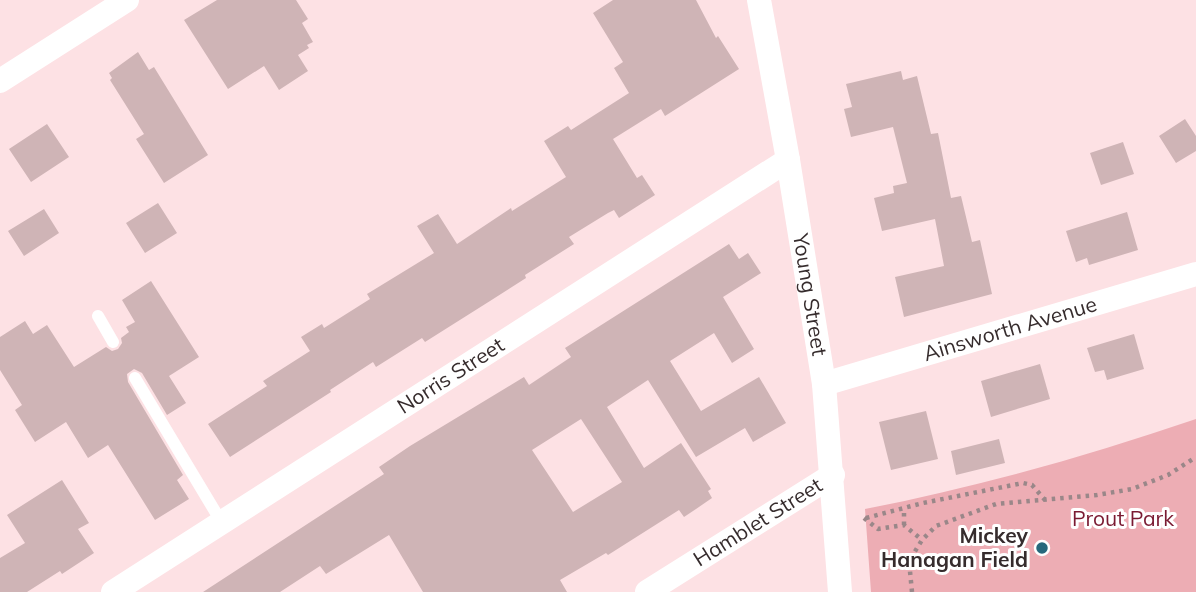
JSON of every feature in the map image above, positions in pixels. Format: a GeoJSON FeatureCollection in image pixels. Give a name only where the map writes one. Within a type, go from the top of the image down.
{"type":"FeatureCollection","features":[{"type":"Feature","properties":{"kind":"street"},"geometry":{"type":"LineString","coordinates":[[0,81],[127,0]]}},
{"type":"Feature","properties":{"kind":"street","name":"Young Street"},"geometry":{"type":"LineString","coordinates":[[759,0],[824,384],[840,592]]}},
{"type":"Feature","properties":{"kind":"street","name":"Norris Street"},"geometry":{"type":"LineString","coordinates":[[113,592],[788,160]]}},
{"type":"Feature","properties":{"kind":"street","name":"Ainsworth Avenue"},"geometry":{"type":"LineString","coordinates":[[824,384],[1196,274]]}},
{"type":"Feature","properties":{"kind":"street","name":"Hamblet Street"},"geometry":{"type":"LineString","coordinates":[[647,592],[833,475]]}},
{"type":"Feature","properties":{"kind":"lane"},"geometry":{"type":"LineString","coordinates":[[98,316],[113,342]]}},
{"type":"Feature","properties":{"kind":"lane"},"geometry":{"type":"LineString","coordinates":[[135,378],[222,523]]}},
{"type":"Feature","properties":{"kind":"path"},"geometry":{"type":"LineString","coordinates":[[912,592],[909,561],[922,540],[936,526],[996,504],[1132,489],[1168,475],[1196,457]]}},
{"type":"Feature","properties":{"kind":"path"},"geometry":{"type":"LineString","coordinates":[[856,520],[1023,484],[1032,485],[1045,500]]}},
{"type":"Feature","properties":{"kind":"path"},"geometry":{"type":"LineString","coordinates":[[904,508],[904,525]]}},
{"type":"Feature","properties":{"kind":"path"},"geometry":{"type":"LineString","coordinates":[[866,518],[878,528],[904,525],[922,540]]}},
{"type":"Feature","properties":{"kind":"green space","name":"Prout Park"},"geometry":{"type":"Polygon","coordinates":[[[1196,419],[1196,592],[871,592],[865,509],[1032,470],[1196,419]]]}},
{"type":"Feature","properties":{"kind":"building"},"geometry":{"type":"Polygon","coordinates":[[[217,0],[296,0],[308,19],[302,23],[313,42],[298,55],[308,71],[279,90],[264,66],[228,89],[184,20],[217,0]]]}},
{"type":"Feature","properties":{"kind":"building"},"geometry":{"type":"Polygon","coordinates":[[[613,0],[696,0],[716,38],[718,36],[739,69],[665,116],[661,109],[613,139],[637,178],[642,175],[655,195],[619,218],[614,210],[569,237],[574,244],[525,275],[526,278],[425,342],[422,338],[376,367],[373,362],[230,457],[208,424],[267,386],[263,381],[310,351],[301,337],[322,324],[324,328],[370,299],[367,294],[434,253],[417,226],[438,214],[457,244],[511,208],[512,211],[566,177],[544,141],[568,126],[571,130],[629,93],[614,68],[623,62],[593,13],[613,0]]]}},
{"type":"Feature","properties":{"kind":"building"},"geometry":{"type":"Polygon","coordinates":[[[138,52],[149,70],[154,67],[208,155],[164,183],[136,139],[144,134],[110,80],[112,78],[109,73],[138,52]]]}},
{"type":"Feature","properties":{"kind":"building"},"geometry":{"type":"Polygon","coordinates":[[[901,71],[903,80],[917,76],[931,134],[938,133],[951,198],[961,196],[972,242],[980,240],[992,294],[904,317],[895,277],[944,266],[935,219],[882,231],[874,198],[894,193],[893,186],[907,183],[893,127],[851,137],[844,109],[852,107],[846,84],[901,71]]]}},
{"type":"Feature","properties":{"kind":"building"},"geometry":{"type":"Polygon","coordinates":[[[1185,119],[1196,136],[1196,151],[1176,163],[1159,136],[1185,119]]]}},
{"type":"Feature","properties":{"kind":"building"},"geometry":{"type":"Polygon","coordinates":[[[47,124],[69,157],[31,182],[9,149],[47,124]]]}},
{"type":"Feature","properties":{"kind":"building"},"geometry":{"type":"Polygon","coordinates":[[[1123,142],[1134,174],[1101,185],[1090,153],[1123,142]]]}},
{"type":"Feature","properties":{"kind":"building"},"geometry":{"type":"Polygon","coordinates":[[[158,203],[177,233],[145,253],[126,223],[158,203]]]}},
{"type":"Feature","properties":{"kind":"building"},"geometry":{"type":"Polygon","coordinates":[[[44,209],[59,233],[24,256],[8,231],[44,209]]]}},
{"type":"Feature","properties":{"kind":"building"},"geometry":{"type":"Polygon","coordinates":[[[1127,212],[1138,250],[1089,265],[1087,258],[1076,262],[1066,231],[1127,212]]]}},
{"type":"Feature","properties":{"kind":"building"},"geometry":{"type":"Polygon","coordinates":[[[729,244],[739,259],[748,253],[761,273],[723,297],[754,349],[732,363],[714,333],[670,361],[701,411],[759,377],[786,423],[753,442],[745,428],[696,457],[648,380],[607,407],[644,468],[681,443],[711,489],[708,491],[712,498],[684,517],[679,510],[608,555],[606,553],[560,580],[567,592],[423,592],[389,535],[326,574],[320,566],[280,592],[203,592],[384,474],[379,467],[410,446],[524,377],[529,385],[571,357],[565,348],[729,244]],[[581,419],[532,450],[573,512],[622,482],[581,419]]]}},
{"type":"Feature","properties":{"kind":"building"},"geometry":{"type":"Polygon","coordinates":[[[151,281],[199,357],[169,376],[186,403],[167,415],[142,373],[134,369],[127,374],[128,382],[183,475],[177,480],[189,499],[155,520],[108,445],[88,458],[66,422],[35,442],[15,410],[22,405],[0,370],[0,337],[25,321],[33,334],[47,325],[74,367],[106,347],[112,351],[118,349],[122,343],[121,338],[129,332],[126,327],[135,322],[122,300],[151,281]]]}},
{"type":"Feature","properties":{"kind":"building"},"geometry":{"type":"Polygon","coordinates":[[[1134,334],[1144,369],[1107,380],[1104,370],[1095,372],[1087,348],[1134,334]]]}},
{"type":"Feature","properties":{"kind":"building"},"geometry":{"type":"Polygon","coordinates":[[[1040,364],[1050,399],[991,417],[981,381],[1040,364]]]}},
{"type":"Feature","properties":{"kind":"building"},"geometry":{"type":"Polygon","coordinates":[[[926,411],[938,459],[891,470],[879,422],[926,411]]]}},
{"type":"Feature","properties":{"kind":"building"},"geometry":{"type":"Polygon","coordinates":[[[999,439],[1005,463],[956,475],[951,451],[999,439]]]}},
{"type":"Feature","properties":{"kind":"building"},"geometry":{"type":"Polygon","coordinates":[[[62,480],[89,523],[78,529],[94,553],[27,592],[0,592],[0,558],[25,543],[7,515],[62,480]]]}},
{"type":"Feature","properties":{"kind":"place","name":"Mickey Hanagan Field"},"geometry":{"type":"Point","coordinates":[1042,548]}}]}
